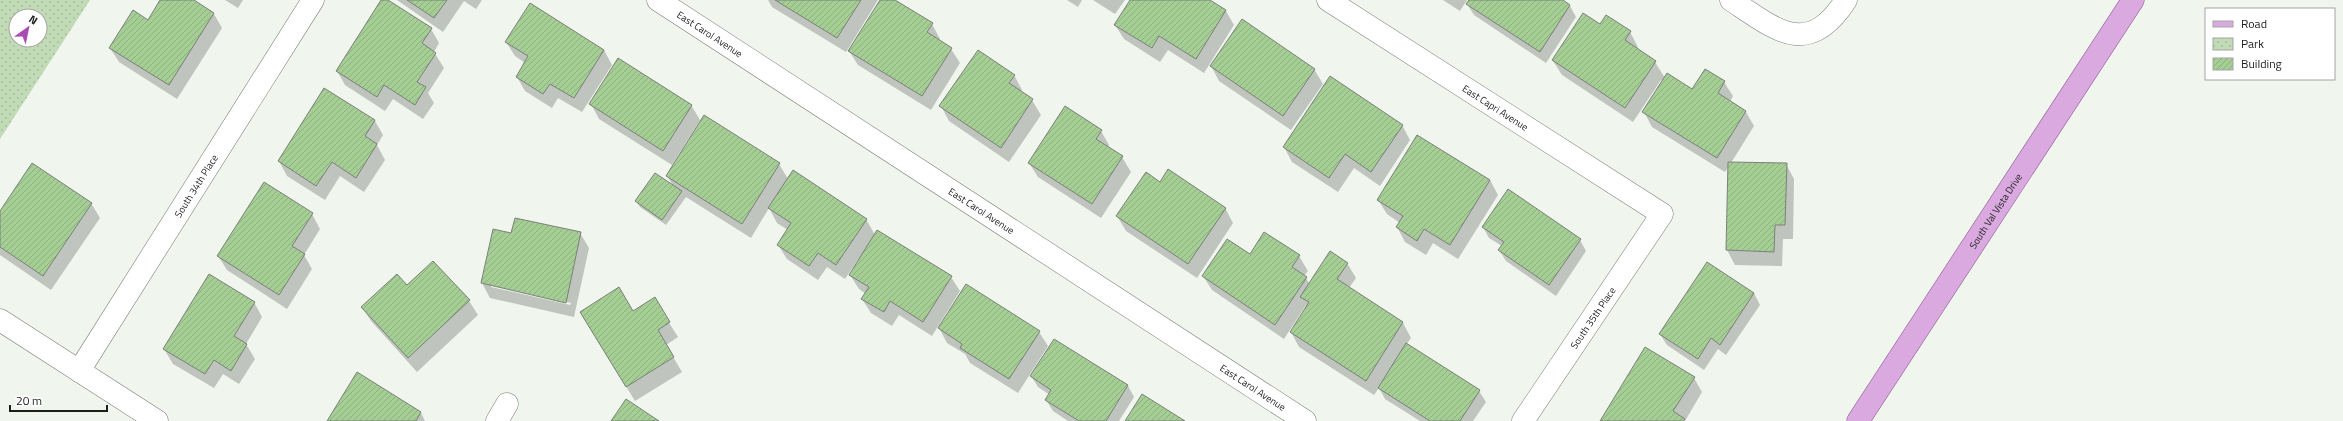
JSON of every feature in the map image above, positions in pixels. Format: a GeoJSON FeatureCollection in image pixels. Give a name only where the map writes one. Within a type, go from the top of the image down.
{"type":"FeatureCollection","features":[{"type":"Feature","properties":{"kind":"main road","name":"South Val Vista Drive"},"geometry":{"type":"LineString","coordinates":[[1858,421],[2133,0]]}},
{"type":"Feature","properties":{"kind":"street","name":"South 34th Place"},"geometry":{"type":"LineString","coordinates":[[79,371],[313,0]]}},
{"type":"Feature","properties":{"kind":"street","name":"East Carol Avenue"},"geometry":{"type":"LineString","coordinates":[[658,0],[1305,421]]}},
{"type":"Feature","properties":{"kind":"street","name":"East Capri Avenue"},"geometry":{"type":"LineString","coordinates":[[1328,0],[1662,214]]}},
{"type":"Feature","properties":{"kind":"street"},"geometry":{"type":"LineString","coordinates":[[1731,0],[1773,28],[1799,34],[1820,30],[1829,23],[1846,0]]}},
{"type":"Feature","properties":{"kind":"street","name":"South 35th Place"},"geometry":{"type":"LineString","coordinates":[[1523,421],[1662,214]]}},
{"type":"Feature","properties":{"kind":"street"},"geometry":{"type":"LineString","coordinates":[[0,320],[157,421]]}},
{"type":"Feature","properties":{"kind":"green space"},"geometry":{"type":"Polygon","coordinates":[[[0,0],[90,0],[0,139],[0,0]]]}},
{"type":"Feature","properties":{"kind":"building"},"geometry":{"type":"Polygon","coordinates":[[[160,0],[194,0],[214,13],[169,85],[109,48],[133,10],[148,20],[160,0]]]}},
{"type":"Feature","properties":{"kind":"building"},"geometry":{"type":"Polygon","coordinates":[[[381,0],[388,0],[432,28],[422,43],[436,53],[417,82],[426,87],[415,105],[384,85],[377,97],[336,71],[381,0]]]}},
{"type":"Feature","properties":{"kind":"building"},"geometry":{"type":"Polygon","coordinates":[[[407,0],[447,0],[434,18],[407,0]]]}},
{"type":"Feature","properties":{"kind":"building"},"geometry":{"type":"Polygon","coordinates":[[[775,0],[861,0],[837,38],[775,0]]]}},
{"type":"Feature","properties":{"kind":"building"},"geometry":{"type":"Polygon","coordinates":[[[880,0],[895,0],[933,23],[927,32],[952,48],[922,96],[848,51],[880,0]]]}},
{"type":"Feature","properties":{"kind":"building"},"geometry":{"type":"Polygon","coordinates":[[[1130,0],[1210,0],[1226,10],[1196,59],[1159,36],[1152,48],[1114,25],[1130,0]]]}},
{"type":"Feature","properties":{"kind":"building"},"geometry":{"type":"Polygon","coordinates":[[[1469,0],[1563,0],[1570,5],[1540,52],[1466,4],[1469,0]]]}},
{"type":"Feature","properties":{"kind":"building"},"geometry":{"type":"Polygon","coordinates":[[[530,3],[604,50],[574,98],[550,84],[543,94],[516,77],[528,56],[505,42],[530,3]]]}},
{"type":"Feature","properties":{"kind":"building"},"geometry":{"type":"Polygon","coordinates":[[[1583,13],[1600,24],[1606,15],[1631,31],[1625,40],[1656,61],[1625,108],[1552,60],[1583,13]]]}},
{"type":"Feature","properties":{"kind":"building"},"geometry":{"type":"Polygon","coordinates":[[[1242,19],[1315,69],[1283,116],[1210,66],[1242,19]]]}},
{"type":"Feature","properties":{"kind":"building"},"geometry":{"type":"Polygon","coordinates":[[[978,50],[1015,75],[1009,83],[1033,99],[1001,148],[939,106],[978,50]]]}},
{"type":"Feature","properties":{"kind":"building"},"geometry":{"type":"Polygon","coordinates":[[[618,58],[692,105],[663,151],[589,104],[618,58]]]}},
{"type":"Feature","properties":{"kind":"building"},"geometry":{"type":"Polygon","coordinates":[[[1705,69],[1725,81],[1718,93],[1746,111],[1717,158],[1642,112],[1667,73],[1692,89],[1705,69]]]}},
{"type":"Feature","properties":{"kind":"building"},"geometry":{"type":"Polygon","coordinates":[[[1330,76],[1403,125],[1371,172],[1345,154],[1329,178],[1283,147],[1330,76]]]}},
{"type":"Feature","properties":{"kind":"building"},"geometry":{"type":"Polygon","coordinates":[[[324,88],[375,120],[365,136],[377,144],[356,178],[332,162],[316,186],[278,161],[324,88]]]}},
{"type":"Feature","properties":{"kind":"building"},"geometry":{"type":"Polygon","coordinates":[[[1065,106],[1102,130],[1096,139],[1123,156],[1092,204],[1028,163],[1065,106]]]}},
{"type":"Feature","properties":{"kind":"building"},"geometry":{"type":"Polygon","coordinates":[[[704,115],[780,163],[742,224],[666,176],[704,115]]]}},
{"type":"Feature","properties":{"kind":"building"},"geometry":{"type":"Polygon","coordinates":[[[1417,135],[1490,180],[1450,245],[1424,229],[1417,241],[1396,227],[1403,216],[1377,200],[1417,135]]]}},
{"type":"Feature","properties":{"kind":"building"},"geometry":{"type":"Polygon","coordinates":[[[1728,162],[1787,163],[1785,225],[1775,225],[1774,252],[1726,250],[1728,162]]]}},
{"type":"Feature","properties":{"kind":"building"},"geometry":{"type":"Polygon","coordinates":[[[32,163],[92,203],[43,276],[0,247],[0,211],[32,163]]]}},
{"type":"Feature","properties":{"kind":"building"},"geometry":{"type":"Polygon","coordinates":[[[1168,169],[1226,208],[1188,264],[1116,216],[1146,172],[1160,182],[1168,169]]]}},
{"type":"Feature","properties":{"kind":"building"},"geometry":{"type":"Polygon","coordinates":[[[793,170],[867,219],[836,265],[818,253],[809,266],[777,245],[791,223],[768,208],[793,170]]]}},
{"type":"Feature","properties":{"kind":"building"},"geometry":{"type":"Polygon","coordinates":[[[655,173],[682,191],[662,220],[635,201],[655,173]]]}},
{"type":"Feature","properties":{"kind":"building"},"geometry":{"type":"Polygon","coordinates":[[[264,182],[313,213],[292,246],[305,254],[279,295],[217,256],[264,182]]]}},
{"type":"Feature","properties":{"kind":"building"},"geometry":{"type":"Polygon","coordinates":[[[1508,189],[1581,239],[1549,285],[1498,250],[1504,242],[1482,227],[1508,189]]]}},
{"type":"Feature","properties":{"kind":"building"},"geometry":{"type":"Polygon","coordinates":[[[515,218],[581,232],[566,303],[481,283],[493,229],[511,233],[515,218]]]}},
{"type":"Feature","properties":{"kind":"building"},"geometry":{"type":"Polygon","coordinates":[[[877,230],[952,276],[923,322],[890,301],[884,312],[861,299],[869,287],[849,275],[877,230]]]}},
{"type":"Feature","properties":{"kind":"building"},"geometry":{"type":"Polygon","coordinates":[[[1264,232],[1300,255],[1292,267],[1307,277],[1275,325],[1202,276],[1227,239],[1250,254],[1264,232]]]}},
{"type":"Feature","properties":{"kind":"building"},"geometry":{"type":"Polygon","coordinates":[[[1330,251],[1348,263],[1337,279],[1403,322],[1366,381],[1290,332],[1309,302],[1300,297],[1330,251]]]}},
{"type":"Feature","properties":{"kind":"building"},"geometry":{"type":"Polygon","coordinates":[[[433,261],[470,300],[408,358],[361,307],[397,274],[407,285],[433,261]]]}},
{"type":"Feature","properties":{"kind":"building"},"geometry":{"type":"Polygon","coordinates":[[[1707,262],[1754,293],[1720,345],[1711,338],[1698,359],[1659,334],[1707,262]]]}},
{"type":"Feature","properties":{"kind":"building"},"geometry":{"type":"Polygon","coordinates":[[[209,274],[255,302],[234,336],[247,344],[231,371],[214,360],[205,374],[163,349],[209,274]]]}},
{"type":"Feature","properties":{"kind":"building"},"geometry":{"type":"Polygon","coordinates":[[[966,284],[1040,331],[1009,379],[960,348],[962,344],[938,328],[966,284]]]}},
{"type":"Feature","properties":{"kind":"building"},"geometry":{"type":"Polygon","coordinates":[[[619,287],[633,311],[655,297],[670,322],[658,330],[674,357],[626,387],[580,312],[619,287]]]}},
{"type":"Feature","properties":{"kind":"building"},"geometry":{"type":"Polygon","coordinates":[[[1054,339],[1128,385],[1106,421],[1079,421],[1045,400],[1051,390],[1030,376],[1054,339]]]}},
{"type":"Feature","properties":{"kind":"building"},"geometry":{"type":"Polygon","coordinates":[[[1406,343],[1480,390],[1460,421],[1430,421],[1378,388],[1406,343]]]}},
{"type":"Feature","properties":{"kind":"building"},"geometry":{"type":"Polygon","coordinates":[[[1645,347],[1695,377],[1673,411],[1685,419],[1683,421],[1600,421],[1645,347]]]}},
{"type":"Feature","properties":{"kind":"building"},"geometry":{"type":"Polygon","coordinates":[[[357,372],[421,412],[416,421],[327,421],[357,372]]]}},
{"type":"Feature","properties":{"kind":"building"},"geometry":{"type":"Polygon","coordinates":[[[1142,394],[1185,421],[1125,421],[1142,394]]]}},
{"type":"Feature","properties":{"kind":"building"},"geometry":{"type":"Polygon","coordinates":[[[626,399],[659,421],[611,421],[626,399]]]}}]}
